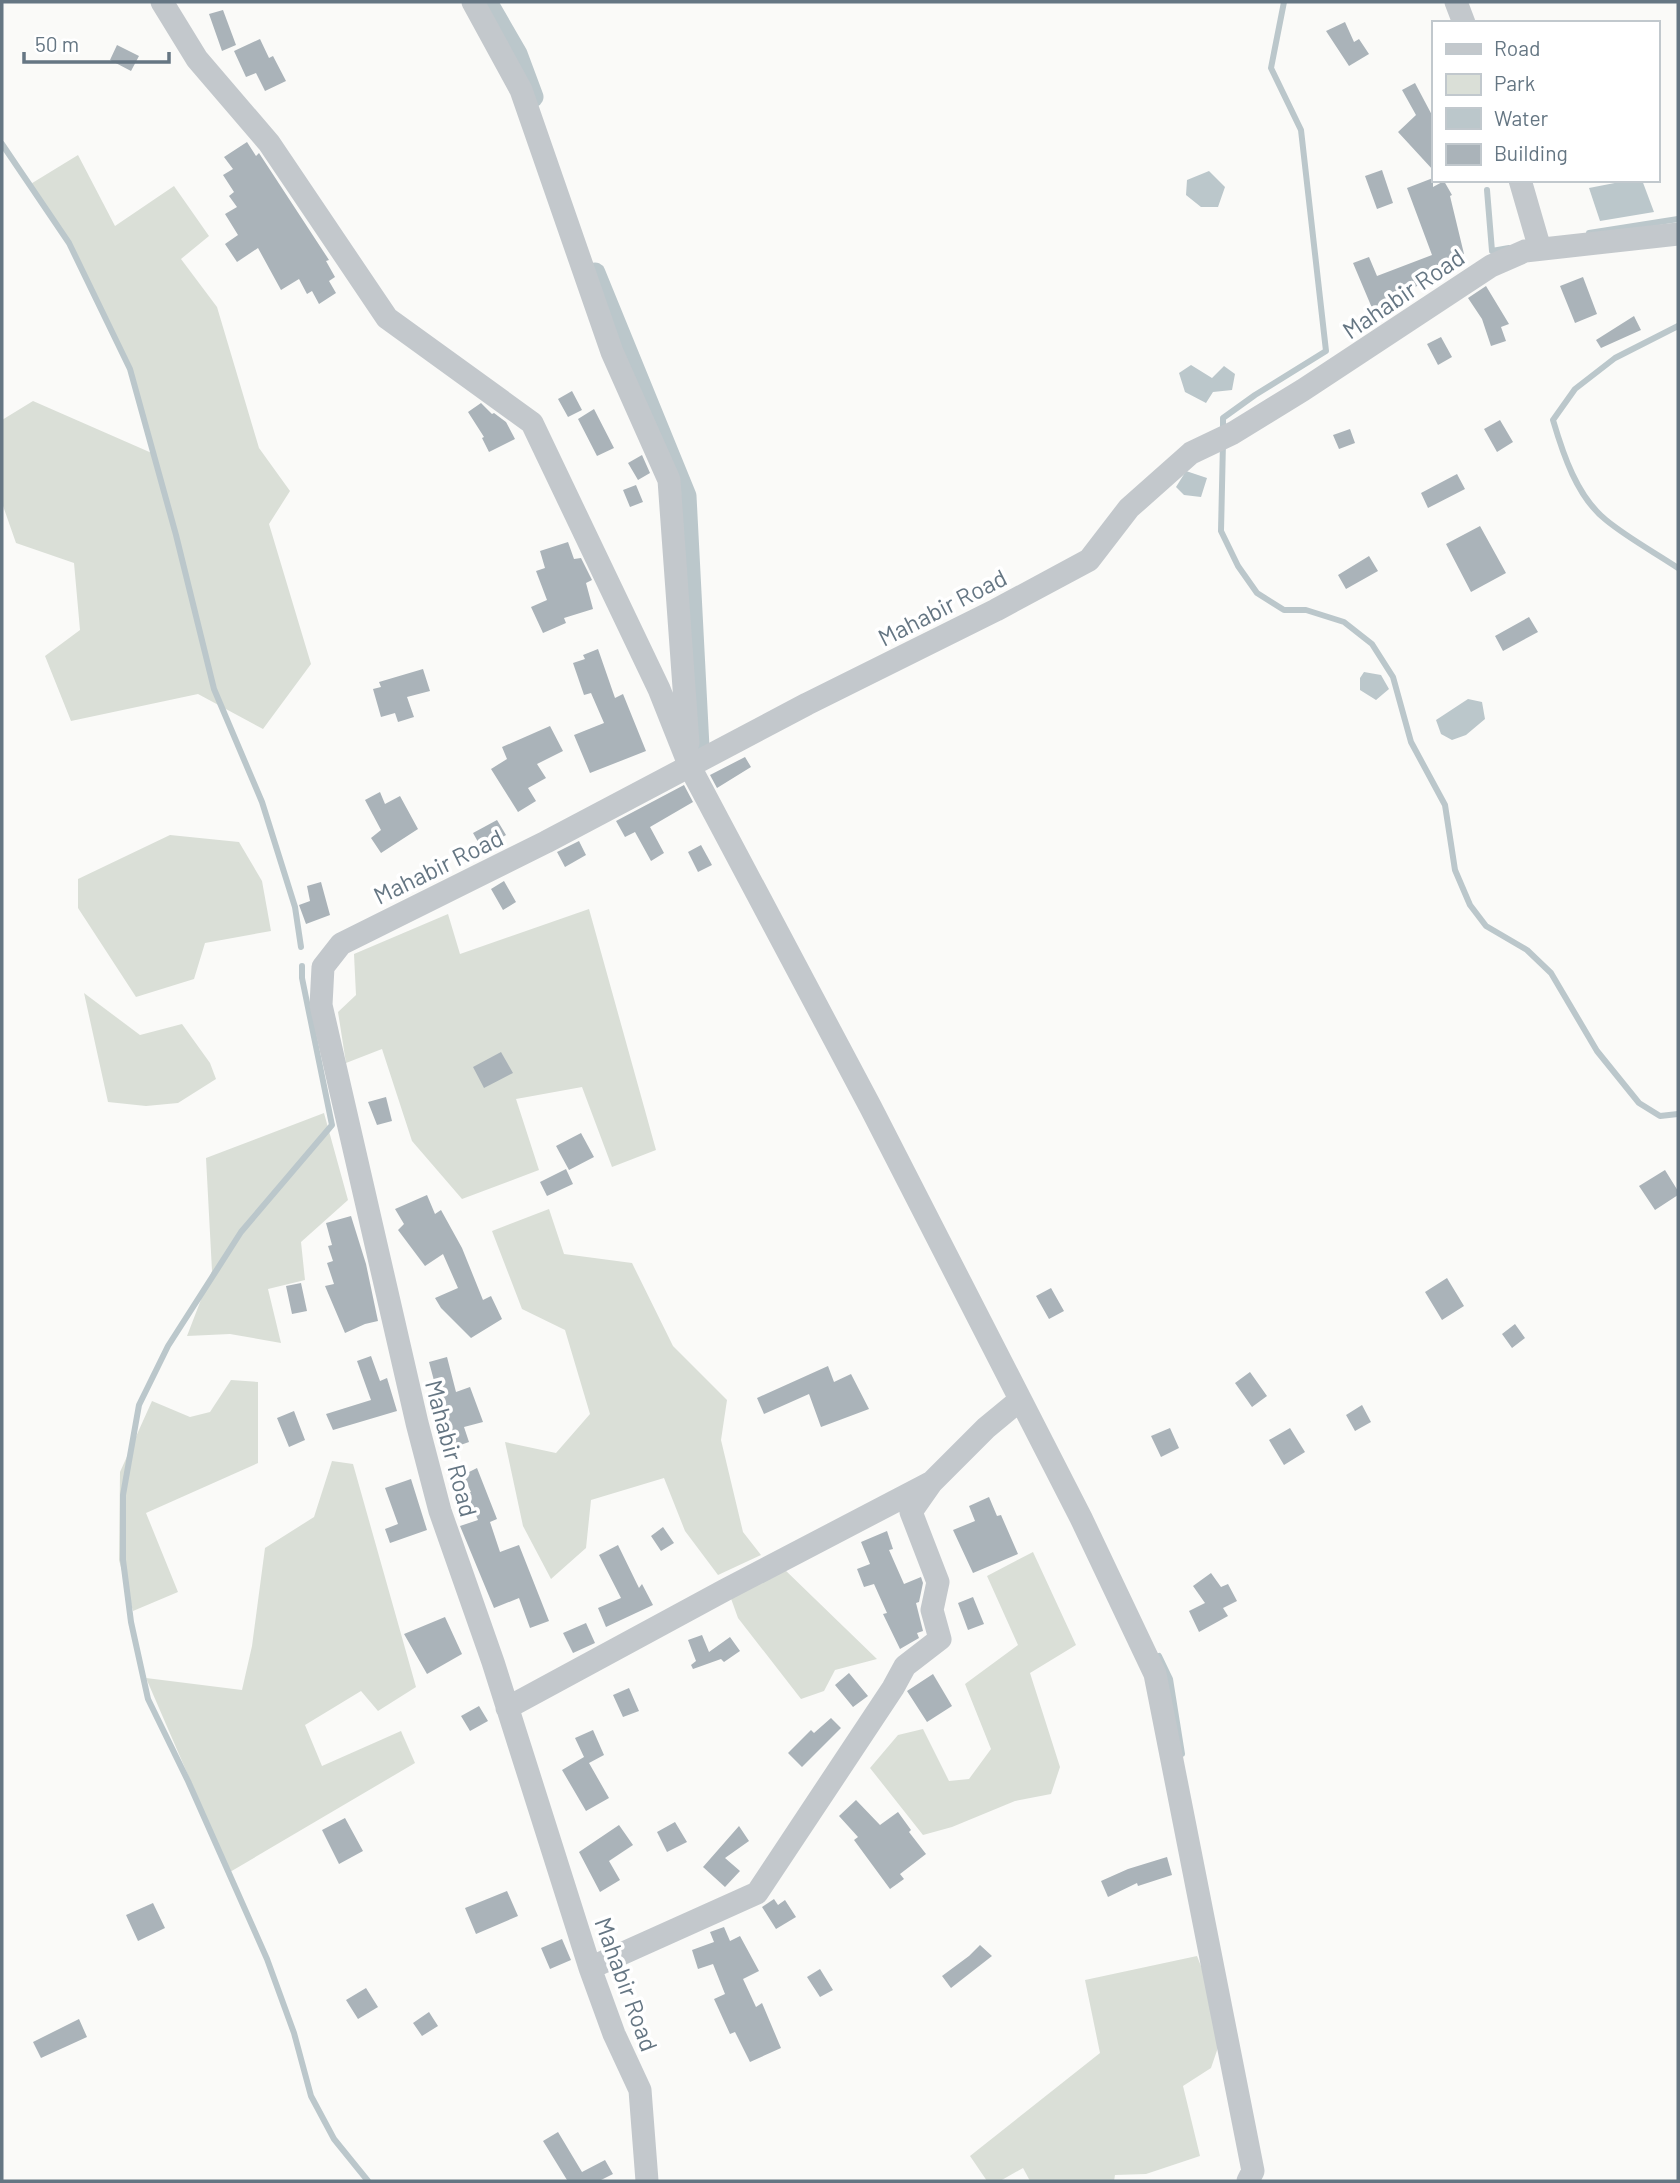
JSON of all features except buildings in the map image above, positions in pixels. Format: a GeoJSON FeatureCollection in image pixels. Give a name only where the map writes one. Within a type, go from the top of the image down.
{"type":"FeatureCollection","features":[{"type":"Feature","properties":{"kind":"street"},"geometry":{"type":"LineString","coordinates":[[162,2],[197,59],[269,144],[387,317],[532,424],[659,689],[690,767],[864,1096],[1081,1518],[1155,1674],[1253,2171],[1248,2181]]}},
{"type":"Feature","properties":{"kind":"street"},"geometry":{"type":"LineString","coordinates":[[473,2],[521,90],[612,352],[669,480],[690,767]]}},
{"type":"Feature","properties":{"kind":"street"},"geometry":{"type":"LineString","coordinates":[[1456,2],[1463,21]]}},
{"type":"Feature","properties":{"kind":"street"},"geometry":{"type":"LineString","coordinates":[[1521,182],[1540,249]]}},
{"type":"Feature","properties":{"kind":"street","name":"Mahabir Road"},"geometry":{"type":"LineString","coordinates":[[647,2181],[640,2090],[614,2034],[590,1968],[507,1708],[440,1511],[416,1423],[321,1004],[323,967],[341,944],[546,842],[1088,560],[1129,508],[1191,453],[1233,433],[1384,338],[1491,266],[1525,251],[1678,234]]}},
{"type":"Feature","properties":{"kind":"street"},"geometry":{"type":"LineString","coordinates":[[590,1968],[757,1893],[905,1666],[940,1639],[932,1610],[938,1582],[911,1513],[932,1482],[986,1428],[1020,1400]]}},
{"type":"Feature","properties":{"kind":"street"},"geometry":{"type":"LineString","coordinates":[[507,1708],[724,1590],[932,1482]]}},
{"type":"Feature","properties":{"kind":"green space"},"geometry":{"type":"Polygon","coordinates":[[[78,155],[115,226],[174,186],[209,236],[181,259],[217,307],[259,448],[290,491],[269,524],[311,664],[263,729],[198,694],[71,721],[45,656],[80,630],[74,563],[16,543],[2,503],[2,420],[33,401],[154,454],[130,369],[69,243],[29,185],[78,155]]]}},
{"type":"Feature","properties":{"kind":"green space"},"geometry":{"type":"Polygon","coordinates":[[[170,835],[239,842],[262,881],[271,931],[205,943],[194,979],[136,997],[78,908],[78,879],[170,835]]]}},
{"type":"Feature","properties":{"kind":"green space"},"geometry":{"type":"Polygon","coordinates":[[[589,909],[656,1150],[612,1167],[582,1087],[516,1099],[539,1170],[462,1199],[412,1141],[382,1049],[346,1063],[338,1012],[356,995],[354,954],[448,914],[460,954],[589,909]]]}},
{"type":"Feature","properties":{"kind":"green space"},"geometry":{"type":"Polygon","coordinates":[[[84,993],[140,1035],[182,1024],[210,1063],[216,1079],[178,1103],[146,1106],[108,1102],[84,993]]]}},
{"type":"Feature","properties":{"kind":"green space"},"geometry":{"type":"Polygon","coordinates":[[[324,1113],[348,1200],[301,1242],[305,1280],[268,1289],[281,1343],[230,1334],[187,1336],[212,1271],[206,1158],[324,1113]]]}},
{"type":"Feature","properties":{"kind":"green space"},"geometry":{"type":"Polygon","coordinates":[[[549,1209],[564,1254],[632,1263],[673,1346],[727,1400],[721,1440],[743,1532],[761,1555],[718,1575],[685,1531],[664,1478],[591,1500],[586,1548],[551,1579],[523,1526],[505,1442],[556,1453],[590,1414],[565,1330],[522,1309],[492,1231],[549,1209]]]}},
{"type":"Feature","properties":{"kind":"green space"},"geometry":{"type":"Polygon","coordinates":[[[231,1380],[258,1382],[258,1463],[146,1513],[178,1592],[133,1611],[119,1560],[120,1472],[152,1401],[190,1417],[210,1412],[231,1380]]]}},
{"type":"Feature","properties":{"kind":"green space"},"geometry":{"type":"Polygon","coordinates":[[[332,1461],[353,1464],[416,1687],[378,1711],[361,1691],[305,1725],[322,1766],[401,1731],[415,1763],[230,1872],[146,1678],[242,1690],[252,1646],[265,1548],[314,1517],[332,1461]]]}},
{"type":"Feature","properties":{"kind":"green space"},"geometry":{"type":"Polygon","coordinates":[[[1033,1552],[1076,1645],[1030,1673],[1060,1767],[1051,1794],[1015,1801],[952,1827],[923,1835],[870,1768],[898,1735],[923,1729],[949,1781],[969,1779],[991,1749],[965,1684],[1018,1645],[987,1576],[1033,1552]]]}},
{"type":"Feature","properties":{"kind":"green space"},"geometry":{"type":"Polygon","coordinates":[[[783,1568],[877,1659],[835,1670],[824,1691],[801,1699],[738,1618],[729,1593],[783,1568]]]}},
{"type":"Feature","properties":{"kind":"green space"},"geometry":{"type":"Polygon","coordinates":[[[1197,1956],[1225,2027],[1211,2068],[1183,2086],[1200,2156],[1146,2174],[1115,2175],[1114,2181],[1030,2181],[1023,2168],[1000,2181],[987,2181],[970,2156],[1100,2053],[1085,1980],[1197,1956]]]}},
{"type":"Feature","properties":{"kind":"water"},"geometry":{"type":"Polygon","coordinates":[[[1209,171],[1225,187],[1218,207],[1201,207],[1186,195],[1187,180],[1209,171]]]}},
{"type":"Feature","properties":{"kind":"water"},"geometry":{"type":"Polygon","coordinates":[[[1620,182],[1643,182],[1654,212],[1600,221],[1589,188],[1620,182]]]}},
{"type":"Feature","properties":{"kind":"water"},"geometry":{"type":"Polygon","coordinates":[[[1191,365],[1212,378],[1224,366],[1235,374],[1232,390],[1213,392],[1206,403],[1185,392],[1179,373],[1191,365]]]}},
{"type":"Feature","properties":{"kind":"water"},"geometry":{"type":"Polygon","coordinates":[[[1186,471],[1207,478],[1201,497],[1184,495],[1176,487],[1186,471]]]}},
{"type":"Feature","properties":{"kind":"water"},"geometry":{"type":"Polygon","coordinates":[[[1364,672],[1381,675],[1389,689],[1376,700],[1360,690],[1360,678],[1364,672]]]}},
{"type":"Feature","properties":{"kind":"water"},"geometry":{"type":"Polygon","coordinates":[[[1468,699],[1482,702],[1485,719],[1466,735],[1452,740],[1441,734],[1436,720],[1468,699]]]}},
{"type":"Feature","properties":{"kind":"waterway"},"geometry":{"type":"LineString","coordinates":[[487,2],[517,54],[533,97]]}},
{"type":"Feature","properties":{"kind":"waterway"},"geometry":{"type":"LineString","coordinates":[[1223,431],[1223,418],[1326,351],[1301,130],[1271,68],[1284,2]]}},
{"type":"Feature","properties":{"kind":"waterway"},"geometry":{"type":"LineString","coordinates":[[2,144],[69,243],[130,369],[176,535],[214,689],[262,802],[295,907],[301,947]]}},
{"type":"Feature","properties":{"kind":"waterway"},"geometry":{"type":"LineString","coordinates":[[1487,190],[1492,251],[1509,248]]}},
{"type":"Feature","properties":{"kind":"waterway"},"geometry":{"type":"LineString","coordinates":[[1589,233],[1678,219]]}},
{"type":"Feature","properties":{"kind":"waterway"},"geometry":{"type":"LineString","coordinates":[[595,273],[686,496],[699,747]]}},
{"type":"Feature","properties":{"kind":"waterway"},"geometry":{"type":"LineString","coordinates":[[1678,326],[1615,358],[1575,389],[1553,420],[1572,474],[1596,510],[1623,533],[1678,568]]}},
{"type":"Feature","properties":{"kind":"waterway"},"geometry":{"type":"LineString","coordinates":[[1223,442],[1221,531],[1238,566],[1257,593],[1284,610],[1306,610],[1344,622],[1372,644],[1393,677],[1411,742],[1445,805],[1455,870],[1470,905],[1486,926],[1527,950],[1551,973],[1597,1051],[1639,1103],[1660,1116],[1678,1114]]}},
{"type":"Feature","properties":{"kind":"waterway"},"geometry":{"type":"LineString","coordinates":[[302,966],[302,978],[332,1125],[241,1232],[168,1346],[139,1405],[123,1495],[123,1560],[131,1622],[148,1699],[188,1781],[267,1959],[294,2033],[311,2096],[334,2139],[368,2181]]}},
{"type":"Feature","properties":{"kind":"waterway"},"geometry":{"type":"LineString","coordinates":[[1159,1656],[1170,1679],[1182,1754]]}}]}
